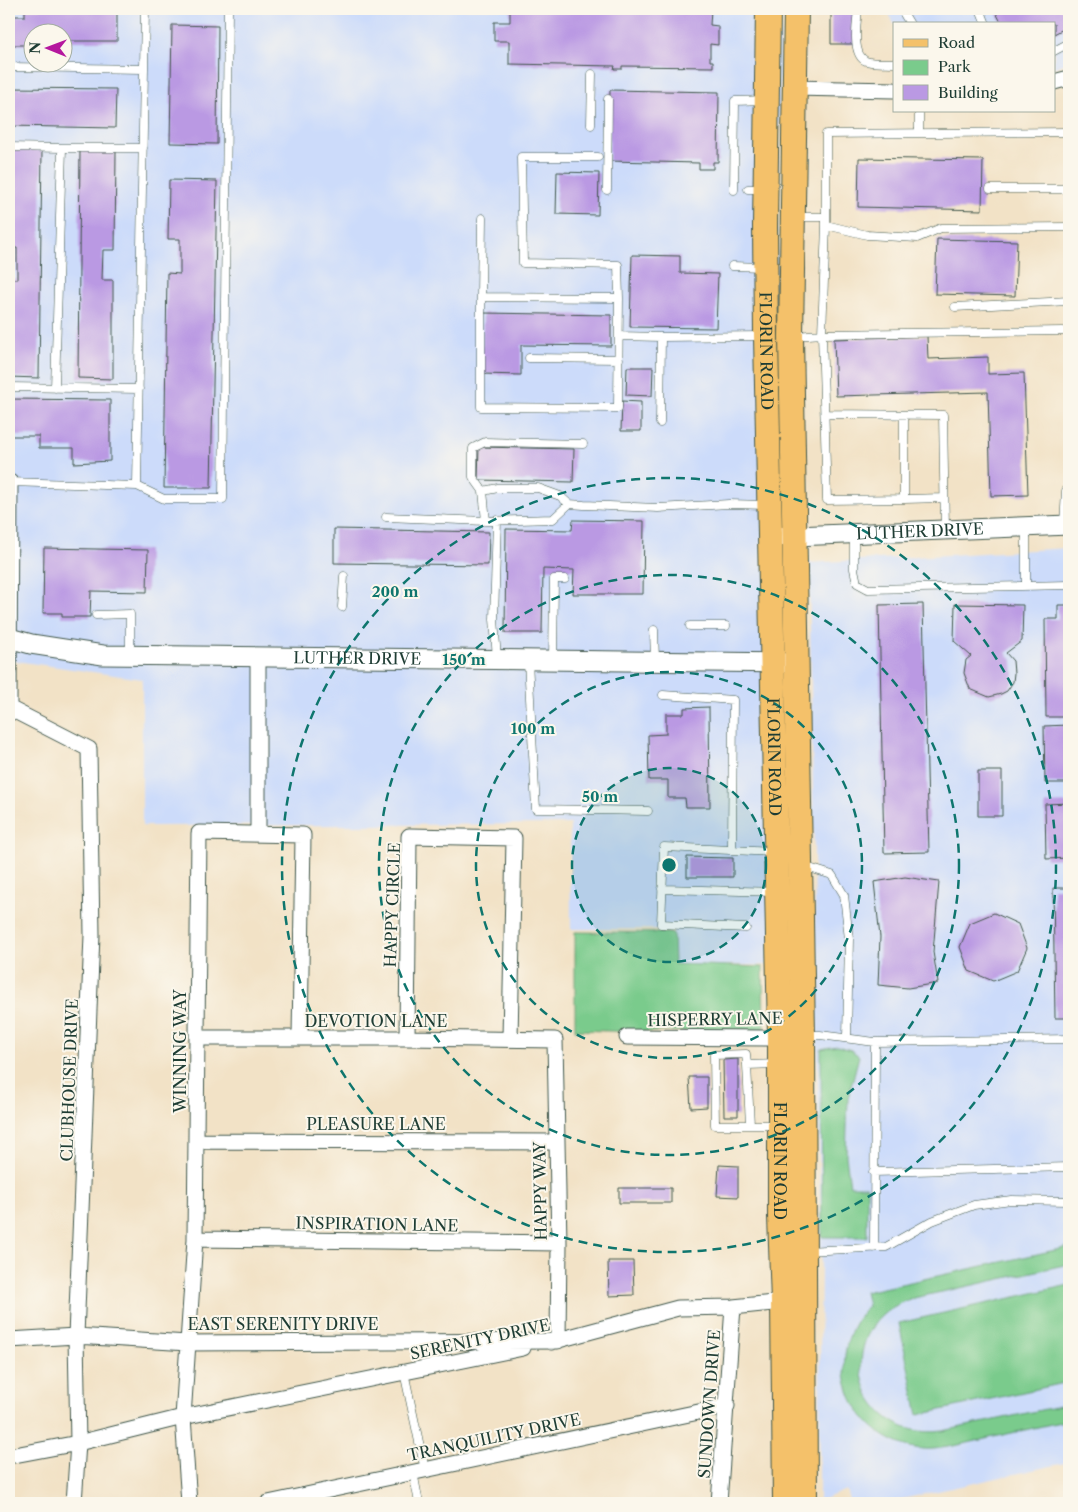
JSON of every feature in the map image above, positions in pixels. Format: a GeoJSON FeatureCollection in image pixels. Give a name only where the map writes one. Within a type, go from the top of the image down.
{"type":"FeatureCollection","features":[{"type":"Feature","properties":{"kind":"main road"},"geometry":{"type":"LineString","coordinates":[[769,9],[777,65],[793,88]]}},
{"type":"Feature","properties":{"kind":"main road","name":"FLORIN ROAD"},"geometry":{"type":"LineString","coordinates":[[769,9],[767,100],[757,189],[765,267],[777,892],[792,1036],[804,1252],[805,1503]]}},
{"type":"Feature","properties":{"kind":"main road","name":"FLORIN ROAD"},"geometry":{"type":"LineString","coordinates":[[785,1503],[783,1302],[780,1216],[780,1064],[792,1036],[800,865],[791,336],[793,88],[796,9]]}},
{"type":"Feature","properties":{"kind":"main road"},"geometry":{"type":"LineString","coordinates":[[767,100],[777,105],[780,111],[783,173],[792,184]]}},
{"type":"Feature","properties":{"kind":"main road"},"geometry":{"type":"LineString","coordinates":[[783,1302],[804,1327]]}},
{"type":"Feature","properties":{"kind":"street"},"geometry":{"type":"LineString","coordinates":[[1056,81],[1069,78]]}},
{"type":"Feature","properties":{"kind":"street"},"geometry":{"type":"LineString","coordinates":[[793,88],[893,90]]}},
{"type":"Feature","properties":{"kind":"street"},"geometry":{"type":"LineString","coordinates":[[9,704],[10,482]]}},
{"type":"Feature","properties":{"kind":"street","name":"LUTHER DRIVE"},"geometry":{"type":"LineString","coordinates":[[770,537],[1067,525]]}},
{"type":"Feature","properties":{"kind":"street","name":"LUTHER DRIVE"},"geometry":{"type":"LineString","coordinates":[[9,638],[71,651],[130,656],[553,662],[797,663]]}},
{"type":"Feature","properties":{"kind":"street"},"geometry":{"type":"LineString","coordinates":[[258,658],[258,833],[304,835],[300,1038]]}},
{"type":"Feature","properties":{"kind":"street","name":"CLUBHOUSE DRIVE"},"geometry":{"type":"LineString","coordinates":[[9,708],[89,749],[92,935],[76,1336],[78,1443],[74,1503]]}},
{"type":"Feature","properties":{"kind":"street","name":"WINNING WAY"},"geometry":{"type":"LineString","coordinates":[[189,1503],[183,1417],[195,1239],[199,833],[258,833]]}},
{"type":"Feature","properties":{"kind":"street","name":"HAPPY CIRCLE"},"geometry":{"type":"LineString","coordinates":[[407,1038],[410,836],[514,838],[510,1039]]}},
{"type":"Feature","properties":{"kind":"street","name":"HISPERRY LANE"},"geometry":{"type":"LineString","coordinates":[[627,1037],[767,1038],[792,1036]]}},
{"type":"Feature","properties":{"kind":"street","name":"DEVOTION LANE"},"geometry":{"type":"LineString","coordinates":[[197,1038],[555,1040]]}},
{"type":"Feature","properties":{"kind":"street","name":"HAPPY WAY"},"geometry":{"type":"LineString","coordinates":[[555,1040],[559,1243],[558,1341]]}},
{"type":"Feature","properties":{"kind":"street","name":"PLEASURE LANE"},"geometry":{"type":"LineString","coordinates":[[197,1141],[556,1142]]}},
{"type":"Feature","properties":{"kind":"street","name":"INSPIRATION LANE"},"geometry":{"type":"LineString","coordinates":[[195,1239],[559,1243]]}},
{"type":"Feature","properties":{"kind":"street","name":"SERENITY DRIVE"},"geometry":{"type":"LineString","coordinates":[[9,1456],[78,1443],[183,1417],[558,1341],[678,1308],[734,1307],[783,1302]]}},
{"type":"Feature","properties":{"kind":"street","name":"SUNDOWN DRIVE"},"geometry":{"type":"LineString","coordinates":[[719,1503],[734,1307]]}},
{"type":"Feature","properties":{"kind":"street","name":"EAST SERENITY DRIVE"},"geometry":{"type":"LineString","coordinates":[[9,1340],[76,1336],[188,1343],[558,1341]]}},
{"type":"Feature","properties":{"kind":"street","name":"TRANQUILITY DRIVE"},"geometry":{"type":"LineString","coordinates":[[268,1503],[727,1406]]}},
{"type":"Feature","properties":{"kind":"lane"},"geometry":{"type":"LineString","coordinates":[[137,486],[145,9]]}},
{"type":"Feature","properties":{"kind":"lane"},"geometry":{"type":"LineString","coordinates":[[10,482],[137,486],[164,498],[223,499],[228,9]]}},
{"type":"Feature","properties":{"kind":"lane"},"geometry":{"type":"LineString","coordinates":[[858,9],[857,51],[861,58],[866,61],[893,63]]}},
{"type":"Feature","properties":{"kind":"lane"},"geometry":{"type":"LineString","coordinates":[[901,9],[909,22]]}},
{"type":"Feature","properties":{"kind":"lane"},"geometry":{"type":"LineString","coordinates":[[980,9],[985,22]]}},
{"type":"Feature","properties":{"kind":"lane"},"geometry":{"type":"LineString","coordinates":[[1056,50],[1069,42]]}},
{"type":"Feature","properties":{"kind":"lane"},"geometry":{"type":"LineString","coordinates":[[9,67],[144,69]]}},
{"type":"Feature","properties":{"kind":"lane"},"geometry":{"type":"LineString","coordinates":[[591,124],[592,74]]}},
{"type":"Feature","properties":{"kind":"lane"},"geometry":{"type":"LineString","coordinates":[[607,190],[608,98]]}},
{"type":"Feature","properties":{"kind":"lane"},"geometry":{"type":"LineString","coordinates":[[734,190],[735,101],[767,100]]}},
{"type":"Feature","properties":{"kind":"lane"},"geometry":{"type":"LineString","coordinates":[[918,133],[919,112]]}},
{"type":"Feature","properties":{"kind":"lane"},"geometry":{"type":"LineString","coordinates":[[944,498],[827,500],[822,334],[826,221],[826,134],[1069,132]]}},
{"type":"Feature","properties":{"kind":"lane"},"geometry":{"type":"LineString","coordinates":[[9,147],[143,148]]}},
{"type":"Feature","properties":{"kind":"lane"},"geometry":{"type":"LineString","coordinates":[[56,388],[62,148]]}},
{"type":"Feature","properties":{"kind":"lane"},"geometry":{"type":"LineString","coordinates":[[482,218],[481,407],[618,408],[618,266],[523,263],[521,157],[598,157]]}},
{"type":"Feature","properties":{"kind":"lane"},"geometry":{"type":"LineString","coordinates":[[990,189],[1069,189]]}},
{"type":"Feature","properties":{"kind":"lane"},"geometry":{"type":"LineString","coordinates":[[792,217],[826,221],[867,235],[917,238],[941,228],[1069,227]]}},
{"type":"Feature","properties":{"kind":"lane"},"geometry":{"type":"LineString","coordinates":[[732,266],[765,267]]}},
{"type":"Feature","properties":{"kind":"lane"},"geometry":{"type":"LineString","coordinates":[[481,297],[619,298]]}},
{"type":"Feature","properties":{"kind":"lane"},"geometry":{"type":"LineString","coordinates":[[954,308],[1069,301]]}},
{"type":"Feature","properties":{"kind":"lane"},"geometry":{"type":"LineString","coordinates":[[791,336],[1063,331]]}},
{"type":"Feature","properties":{"kind":"lane"},"geometry":{"type":"LineString","coordinates":[[619,336],[766,336]]}},
{"type":"Feature","properties":{"kind":"lane"},"geometry":{"type":"LineString","coordinates":[[660,422],[661,337]]}},
{"type":"Feature","properties":{"kind":"lane"},"geometry":{"type":"LineString","coordinates":[[528,358],[619,359]]}},
{"type":"Feature","properties":{"kind":"lane"},"geometry":{"type":"LineString","coordinates":[[9,387],[139,389]]}},
{"type":"Feature","properties":{"kind":"lane"},"geometry":{"type":"LineString","coordinates":[[825,414],[943,415],[945,530]]}},
{"type":"Feature","properties":{"kind":"lane"},"geometry":{"type":"LineString","coordinates":[[904,415],[904,499]]}},
{"type":"Feature","properties":{"kind":"lane"},"geometry":{"type":"LineString","coordinates":[[486,521],[483,492],[473,478],[473,448],[486,442],[583,444]]}},
{"type":"Feature","properties":{"kind":"lane"},"geometry":{"type":"LineString","coordinates":[[483,492],[498,488],[538,488],[560,496],[569,504],[658,508],[730,504],[770,505]]}},
{"type":"Feature","properties":{"kind":"lane"},"geometry":{"type":"LineString","coordinates":[[1067,525],[1066,491],[1069,491]]}},
{"type":"Feature","properties":{"kind":"lane"},"geometry":{"type":"LineString","coordinates":[[386,517],[486,521],[553,519],[569,504]]}},
{"type":"Feature","properties":{"kind":"lane"},"geometry":{"type":"LineString","coordinates":[[497,520],[494,619],[497,661]]}},
{"type":"Feature","properties":{"kind":"lane"},"geometry":{"type":"LineString","coordinates":[[1026,527],[1026,586]]}},
{"type":"Feature","properties":{"kind":"lane"},"geometry":{"type":"LineString","coordinates":[[854,534],[854,570],[857,583],[868,589],[1069,584]]}},
{"type":"Feature","properties":{"kind":"lane"},"geometry":{"type":"LineString","coordinates":[[342,607],[344,576]]}},
{"type":"Feature","properties":{"kind":"lane"},"geometry":{"type":"LineString","coordinates":[[553,662],[554,579],[565,579]]}},
{"type":"Feature","properties":{"kind":"lane"},"geometry":{"type":"LineString","coordinates":[[96,615],[130,614],[130,656]]}},
{"type":"Feature","properties":{"kind":"lane"},"geometry":{"type":"LineString","coordinates":[[690,626],[726,626]]}},
{"type":"Feature","properties":{"kind":"lane"},"geometry":{"type":"LineString","coordinates":[[654,630],[655,663]]}},
{"type":"Feature","properties":{"kind":"lane"},"geometry":{"type":"LineString","coordinates":[[528,661],[536,810],[648,811]]}},
{"type":"Feature","properties":{"kind":"lane"},"geometry":{"type":"LineString","coordinates":[[663,695],[733,700],[732,850]]}},
{"type":"Feature","properties":{"kind":"lane"},"geometry":{"type":"LineString","coordinates":[[746,928],[661,924],[664,848],[776,852]]}},
{"type":"Feature","properties":{"kind":"lane"},"geometry":{"type":"LineString","coordinates":[[800,865],[832,875],[844,896],[849,939],[847,1038]]}},
{"type":"Feature","properties":{"kind":"lane"},"geometry":{"type":"LineString","coordinates":[[662,889],[777,892]]}},
{"type":"Feature","properties":{"kind":"lane"},"geometry":{"type":"LineString","coordinates":[[792,1036],[820,1035],[875,1042],[1069,1040]]}},
{"type":"Feature","properties":{"kind":"lane"},"geometry":{"type":"LineString","coordinates":[[874,1248],[875,1042]]}},
{"type":"Feature","properties":{"kind":"lane"},"geometry":{"type":"LineString","coordinates":[[750,1125],[746,1054],[714,1055],[715,1125],[750,1125],[780,1125]]}},
{"type":"Feature","properties":{"kind":"lane"},"geometry":{"type":"LineString","coordinates":[[747,1065],[780,1064]]}},
{"type":"Feature","properties":{"kind":"lane"},"geometry":{"type":"LineString","coordinates":[[873,1172],[1069,1168]]}},
{"type":"Feature","properties":{"kind":"lane"},"geometry":{"type":"LineString","coordinates":[[804,1252],[886,1247],[932,1221],[974,1205],[1011,1200],[1069,1201]]}},
{"type":"Feature","properties":{"kind":"lane"},"geometry":{"type":"LineString","coordinates":[[404,1372],[419,1471],[419,1503]]}},
{"type":"Feature","properties":{"kind":"shaded area"},"geometry":{"type":"Polygon","coordinates":[[[9,9],[781,9],[777,229],[787,965],[674,965],[673,929],[571,929],[570,824],[142,826],[142,679],[9,660],[9,9]]]}},
{"type":"Feature","properties":{"kind":"shaded area"},"geometry":{"type":"Polygon","coordinates":[[[887,9],[1069,9],[1069,61],[1056,67],[1056,22],[893,22],[887,9]]]}},
{"type":"Feature","properties":{"kind":"shaded area"},"geometry":{"type":"Polygon","coordinates":[[[1069,548],[1069,1462],[884,1503],[850,1503],[846,1490],[819,1501],[821,1262],[809,563],[1069,548]]]}},
{"type":"Feature","properties":{"kind":"green space"},"geometry":{"type":"Polygon","coordinates":[[[575,932],[673,933],[674,964],[763,967],[764,1030],[640,1032],[575,1030],[575,932]]]}},
{"type":"Feature","properties":{"kind":"green space"},"geometry":{"type":"Polygon","coordinates":[[[837,1046],[851,1050],[859,1056],[848,1098],[846,1156],[850,1186],[867,1186],[867,1237],[822,1237],[821,1049],[837,1046]]]}},
{"type":"Feature","properties":{"kind":"green space"},"geometry":{"type":"Polygon","coordinates":[[[1069,1247],[1069,1264],[914,1298],[887,1311],[870,1331],[862,1354],[863,1378],[872,1401],[889,1419],[913,1430],[943,1431],[1069,1404],[1069,1420],[934,1449],[919,1449],[905,1446],[891,1440],[868,1422],[852,1398],[845,1374],[847,1342],[855,1323],[868,1306],[865,1292],[1069,1247]]]}},
{"type":"Feature","properties":{"kind":"green space"},"geometry":{"type":"Polygon","coordinates":[[[1069,1285],[1069,1382],[918,1415],[899,1323],[1069,1285]]]}},
{"type":"Feature","properties":{"kind":"building"},"geometry":{"type":"Polygon","coordinates":[[[25,9],[117,9],[117,41],[72,41],[72,22],[22,22],[22,45],[9,45],[9,16],[25,16],[25,9]]]}},
{"type":"Feature","properties":{"kind":"building"},"geometry":{"type":"Polygon","coordinates":[[[510,9],[711,9],[710,25],[718,26],[718,45],[710,44],[710,61],[713,61],[713,67],[622,66],[622,69],[614,69],[615,66],[509,64],[509,41],[494,41],[494,22],[510,22],[510,9]]]}},
{"type":"Feature","properties":{"kind":"building"},"geometry":{"type":"Polygon","coordinates":[[[831,9],[856,9],[856,44],[831,44],[831,9]]]}},
{"type":"Feature","properties":{"kind":"building"},"geometry":{"type":"Polygon","coordinates":[[[994,9],[1069,9],[1069,26],[1056,33],[1056,22],[1001,22],[994,9]]]}},
{"type":"Feature","properties":{"kind":"building"},"geometry":{"type":"Polygon","coordinates":[[[172,25],[218,26],[217,144],[170,143],[172,25]]]}},
{"type":"Feature","properties":{"kind":"building"},"geometry":{"type":"Polygon","coordinates":[[[10,88],[116,89],[115,128],[9,126],[10,88]]]}},
{"type":"Feature","properties":{"kind":"building"},"geometry":{"type":"Polygon","coordinates":[[[610,90],[719,92],[718,162],[713,162],[713,169],[699,169],[699,163],[609,161],[610,90]]]}},
{"type":"Feature","properties":{"kind":"building"},"geometry":{"type":"Polygon","coordinates":[[[9,149],[42,150],[39,378],[9,377],[9,279],[17,279],[17,248],[9,248],[9,149]]]}},
{"type":"Feature","properties":{"kind":"building"},"geometry":{"type":"Polygon","coordinates":[[[80,150],[116,151],[115,250],[103,250],[102,280],[113,280],[113,379],[78,378],[80,150]]]}},
{"type":"Feature","properties":{"kind":"building"},"geometry":{"type":"Polygon","coordinates":[[[859,158],[983,160],[982,210],[858,207],[859,158]]]}},
{"type":"Feature","properties":{"kind":"building"},"geometry":{"type":"Polygon","coordinates":[[[557,172],[599,173],[598,215],[556,214],[557,172]]]}},
{"type":"Feature","properties":{"kind":"building"},"geometry":{"type":"Polygon","coordinates":[[[169,180],[217,181],[211,488],[164,488],[167,273],[180,274],[180,239],[168,239],[169,180]]]}},
{"type":"Feature","properties":{"kind":"building"},"geometry":{"type":"Polygon","coordinates":[[[937,239],[1017,241],[1015,296],[935,294],[937,239]]]}},
{"type":"Feature","properties":{"kind":"building"},"geometry":{"type":"Polygon","coordinates":[[[632,255],[680,256],[680,273],[718,274],[716,328],[630,327],[632,255]]]}},
{"type":"Feature","properties":{"kind":"building"},"geometry":{"type":"Polygon","coordinates":[[[483,313],[611,315],[611,346],[521,345],[521,375],[482,374],[483,313]]]}},
{"type":"Feature","properties":{"kind":"building"},"geometry":{"type":"Polygon","coordinates":[[[927,336],[928,359],[988,357],[988,374],[1024,373],[1028,495],[991,496],[988,392],[836,396],[834,339],[927,336]]]}},
{"type":"Feature","properties":{"kind":"building"},"geometry":{"type":"Polygon","coordinates":[[[627,367],[653,367],[652,396],[626,395],[627,367]]]}},
{"type":"Feature","properties":{"kind":"building"},"geometry":{"type":"Polygon","coordinates":[[[9,399],[110,400],[110,461],[74,463],[74,448],[39,448],[39,436],[9,436],[9,399]]]}},
{"type":"Feature","properties":{"kind":"building"},"geometry":{"type":"Polygon","coordinates":[[[622,401],[641,402],[641,431],[621,431],[622,401]]]}},
{"type":"Feature","properties":{"kind":"building"},"geometry":{"type":"Polygon","coordinates":[[[479,447],[574,449],[573,482],[478,480],[479,447]]]}},
{"type":"Feature","properties":{"kind":"building"},"geometry":{"type":"Polygon","coordinates":[[[573,520],[644,521],[643,594],[573,594],[574,570],[543,569],[542,633],[505,633],[506,529],[572,530],[573,520]]]}},
{"type":"Feature","properties":{"kind":"building"},"geometry":{"type":"Polygon","coordinates":[[[334,529],[489,532],[488,565],[334,563],[334,529]]]}},
{"type":"Feature","properties":{"kind":"building"},"geometry":{"type":"Polygon","coordinates":[[[44,548],[148,550],[147,592],[91,591],[90,617],[62,617],[62,613],[43,613],[44,548]]]}},
{"type":"Feature","properties":{"kind":"building"},"geometry":{"type":"Polygon","coordinates":[[[923,604],[929,852],[884,853],[879,605],[923,604]]]}},
{"type":"Feature","properties":{"kind":"building"},"geometry":{"type":"Polygon","coordinates":[[[955,604],[1023,605],[1022,641],[1006,653],[1013,661],[1014,673],[1013,682],[1007,691],[989,697],[970,689],[964,673],[966,660],[971,656],[954,641],[955,604]]]}},
{"type":"Feature","properties":{"kind":"building"},"geometry":{"type":"Polygon","coordinates":[[[1058,605],[1069,605],[1069,717],[1046,717],[1045,619],[1058,619],[1058,605]]]}},
{"type":"Feature","properties":{"kind":"building"},"geometry":{"type":"Polygon","coordinates":[[[709,707],[710,807],[686,807],[685,798],[668,798],[668,780],[649,780],[648,735],[666,734],[666,714],[684,714],[684,708],[709,707]]]}},
{"type":"Feature","properties":{"kind":"building"},"geometry":{"type":"Polygon","coordinates":[[[1069,725],[1069,783],[1045,783],[1044,726],[1069,725]]]}},
{"type":"Feature","properties":{"kind":"building"},"geometry":{"type":"Polygon","coordinates":[[[978,771],[1002,771],[1002,816],[978,816],[978,771]]]}},
{"type":"Feature","properties":{"kind":"building"},"geometry":{"type":"Polygon","coordinates":[[[1069,803],[1069,858],[1046,859],[1045,804],[1069,803]]]}},
{"type":"Feature","properties":{"kind":"building"},"geometry":{"type":"Polygon","coordinates":[[[687,857],[733,858],[733,877],[687,877],[687,857]]]}},
{"type":"Feature","properties":{"kind":"building"},"geometry":{"type":"Polygon","coordinates":[[[905,877],[939,882],[933,952],[938,983],[908,988],[878,985],[880,937],[874,882],[905,877]]]}},
{"type":"Feature","properties":{"kind":"building"},"geometry":{"type":"Polygon","coordinates":[[[1053,888],[1069,888],[1069,1018],[1055,1018],[1053,888]]]}},
{"type":"Feature","properties":{"kind":"building"},"geometry":{"type":"Polygon","coordinates":[[[994,913],[1018,924],[1027,948],[1017,971],[993,981],[969,971],[960,947],[970,923],[994,913]]]}},
{"type":"Feature","properties":{"kind":"building"},"geometry":{"type":"Polygon","coordinates":[[[738,1059],[738,1116],[724,1116],[723,1060],[738,1059]]]}},
{"type":"Feature","properties":{"kind":"building"},"geometry":{"type":"Polygon","coordinates":[[[689,1077],[707,1077],[707,1107],[691,1108],[689,1077]]]}},
{"type":"Feature","properties":{"kind":"building"},"geometry":{"type":"Polygon","coordinates":[[[719,1165],[738,1166],[738,1197],[717,1196],[719,1165]]]}},
{"type":"Feature","properties":{"kind":"building"},"geometry":{"type":"Polygon","coordinates":[[[619,1188],[671,1188],[671,1203],[619,1203],[619,1188]]]}},
{"type":"Feature","properties":{"kind":"building"},"geometry":{"type":"Polygon","coordinates":[[[608,1261],[633,1261],[634,1295],[609,1296],[608,1261]]]}}]}
